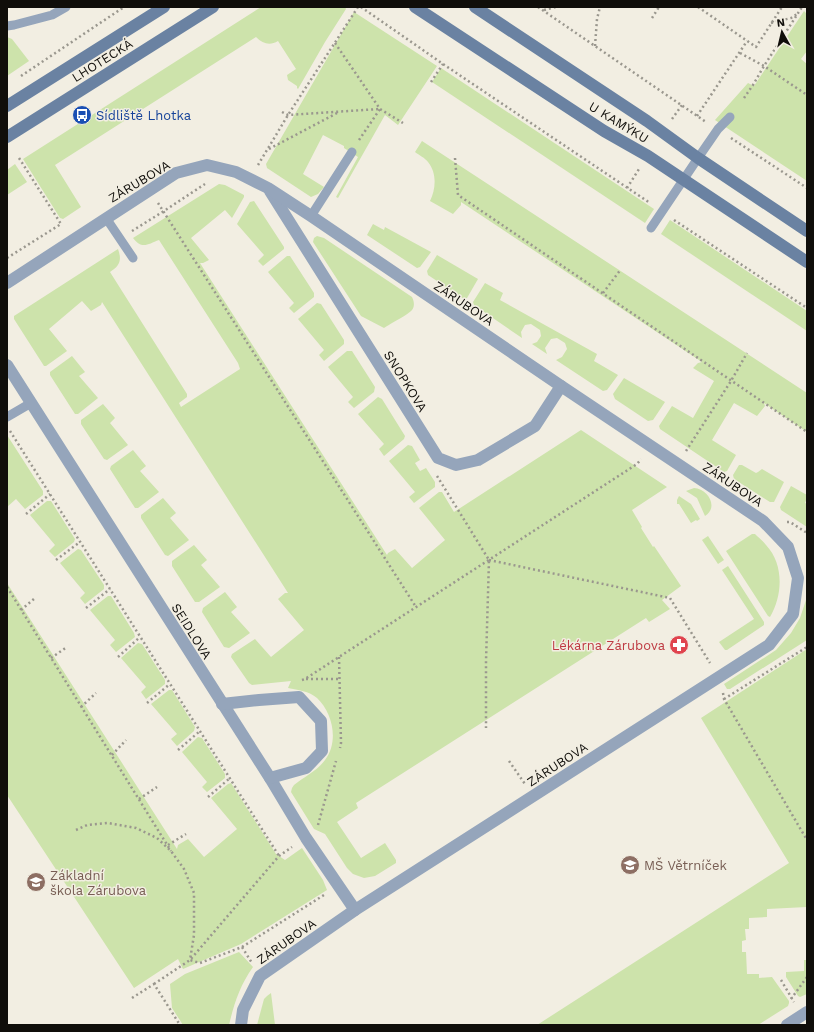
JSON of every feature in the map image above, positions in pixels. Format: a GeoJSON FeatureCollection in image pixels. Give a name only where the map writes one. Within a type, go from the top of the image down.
{"type":"FeatureCollection","features":[{"type":"Feature","properties":{"kind":"street","name":"LHOTECKÁ"},"geometry":{"type":"LineString","coordinates":[[7,106],[164,7]]}},
{"type":"Feature","properties":{"kind":"street","name":"LHOTECKÁ"},"geometry":{"type":"LineString","coordinates":[[7,137],[213,7]]}},
{"type":"Feature","properties":{"kind":"street","name":"U KAMÝKU"},"geometry":{"type":"LineString","coordinates":[[415,7],[604,131],[648,156],[807,262]]}},
{"type":"Feature","properties":{"kind":"street","name":"U KAMÝKU"},"geometry":{"type":"LineString","coordinates":[[475,7],[647,121],[698,158],[807,231]]}},
{"type":"Feature","properties":{"kind":"street","name":"ZÁRUBOVA"},"geometry":{"type":"LineString","coordinates":[[7,283],[176,173],[208,165],[236,172],[268,188],[311,216],[763,521],[788,547],[798,578],[793,614],[769,645],[355,910],[260,976],[243,1010],[241,1025]]}},
{"type":"Feature","properties":{"kind":"street","name":"SNOPKOVA"},"geometry":{"type":"LineString","coordinates":[[268,188],[438,458]]}},
{"type":"Feature","properties":{"kind":"street","name":"SEIDLOVA"},"geometry":{"type":"LineString","coordinates":[[7,365],[270,778],[306,838],[355,910]]}},
{"type":"Feature","properties":{"kind":"street"},"geometry":{"type":"LineString","coordinates":[[438,458],[456,465],[478,460],[535,426],[561,386]]}},
{"type":"Feature","properties":{"kind":"street"},"geometry":{"type":"LineString","coordinates":[[222,704],[299,697],[322,722],[322,751],[306,768],[270,778]]}},
{"type":"Feature","properties":{"kind":"street"},"geometry":{"type":"LineString","coordinates":[[787,1025],[807,1012]]}},
{"type":"Feature","properties":{"kind":"lane"},"geometry":{"type":"LineString","coordinates":[[7,26],[52,16],[66,7]]}},
{"type":"Feature","properties":{"kind":"lane"},"geometry":{"type":"LineString","coordinates":[[651,228],[718,129],[730,117]]}},
{"type":"Feature","properties":{"kind":"lane"},"geometry":{"type":"LineString","coordinates":[[311,216],[352,152]]}},
{"type":"Feature","properties":{"kind":"lane"},"geometry":{"type":"LineString","coordinates":[[106,218],[133,258]]}},
{"type":"Feature","properties":{"kind":"lane"},"geometry":{"type":"LineString","coordinates":[[7,418],[31,403]]}},
{"type":"Feature","properties":{"kind":"path"},"geometry":{"type":"LineString","coordinates":[[20,76],[124,7]]}},
{"type":"Feature","properties":{"kind":"path"},"geometry":{"type":"LineString","coordinates":[[249,178],[358,7]]}},
{"type":"Feature","properties":{"kind":"path"},"geometry":{"type":"LineString","coordinates":[[361,7],[662,212],[807,308]]}},
{"type":"Feature","properties":{"kind":"path"},"geometry":{"type":"LineString","coordinates":[[538,7],[697,116],[807,188]]}},
{"type":"Feature","properties":{"kind":"path"},"geometry":{"type":"LineString","coordinates":[[544,11],[556,7]]}},
{"type":"Feature","properties":{"kind":"path"},"geometry":{"type":"LineString","coordinates":[[595,46],[597,19],[600,7]]}},
{"type":"Feature","properties":{"kind":"path"},"geometry":{"type":"LineString","coordinates":[[652,18],[659,7]]}},
{"type":"Feature","properties":{"kind":"path"},"geometry":{"type":"LineString","coordinates":[[698,7],[756,47],[782,7]]}},
{"type":"Feature","properties":{"kind":"path"},"geometry":{"type":"LineString","coordinates":[[744,98],[802,7]]}},
{"type":"Feature","properties":{"kind":"path"},"geometry":{"type":"LineString","coordinates":[[771,24],[791,18],[798,13]]}},
{"type":"Feature","properties":{"kind":"path"},"geometry":{"type":"LineString","coordinates":[[697,116],[747,41]]}},
{"type":"Feature","properties":{"kind":"path"},"geometry":{"type":"LineString","coordinates":[[335,43],[380,109],[403,123]]}},
{"type":"Feature","properties":{"kind":"path"},"geometry":{"type":"LineString","coordinates":[[740,53],[764,66],[807,95]]}},
{"type":"Feature","properties":{"kind":"path"},"geometry":{"type":"LineString","coordinates":[[431,82],[443,64]]}},
{"type":"Feature","properties":{"kind":"path"},"geometry":{"type":"LineString","coordinates":[[671,122],[682,105]]}},
{"type":"Feature","properties":{"kind":"path"},"geometry":{"type":"LineString","coordinates":[[282,112],[288,115],[380,109]]}},
{"type":"Feature","properties":{"kind":"path"},"geometry":{"type":"LineString","coordinates":[[352,152],[380,109]]}},
{"type":"Feature","properties":{"kind":"path"},"geometry":{"type":"LineString","coordinates":[[268,149],[340,112]]}},
{"type":"Feature","properties":{"kind":"path"},"geometry":{"type":"LineString","coordinates":[[7,258],[61,224],[19,158]]}},
{"type":"Feature","properties":{"kind":"path"},"geometry":{"type":"LineString","coordinates":[[455,158],[458,195],[807,432]]}},
{"type":"Feature","properties":{"kind":"path"},"geometry":{"type":"LineString","coordinates":[[627,188],[643,164]]}},
{"type":"Feature","properties":{"kind":"path"},"geometry":{"type":"LineString","coordinates":[[131,232],[206,183]]}},
{"type":"Feature","properties":{"kind":"path"},"geometry":{"type":"LineString","coordinates":[[150,190],[416,607]]}},
{"type":"Feature","properties":{"kind":"path"},"geometry":{"type":"LineString","coordinates":[[603,293],[621,269]]}},
{"type":"Feature","properties":{"kind":"path"},"geometry":{"type":"LineString","coordinates":[[678,464],[747,353]]}},
{"type":"Feature","properties":{"kind":"path"},"geometry":{"type":"LineString","coordinates":[[7,426],[279,856]]}},
{"type":"Feature","properties":{"kind":"path"},"geometry":{"type":"LineString","coordinates":[[305,679],[637,464],[652,447]]}},
{"type":"Feature","properties":{"kind":"path"},"geometry":{"type":"LineString","coordinates":[[438,458],[436,476],[489,560],[486,728]]}},
{"type":"Feature","properties":{"kind":"path"},"geometry":{"type":"LineString","coordinates":[[26,514],[50,494]]}},
{"type":"Feature","properties":{"kind":"path"},"geometry":{"type":"LineString","coordinates":[[56,560],[80,542]]}},
{"type":"Feature","properties":{"kind":"path"},"geometry":{"type":"LineString","coordinates":[[489,560],[670,598],[718,677],[724,699],[807,840]]}},
{"type":"Feature","properties":{"kind":"path"},"geometry":{"type":"LineString","coordinates":[[7,588],[171,851],[184,869],[194,893],[194,936],[190,960]]}},
{"type":"Feature","properties":{"kind":"path"},"geometry":{"type":"LineString","coordinates":[[86,608],[110,589]]}},
{"type":"Feature","properties":{"kind":"path"},"geometry":{"type":"LineString","coordinates":[[21,610],[36,598]]}},
{"type":"Feature","properties":{"kind":"path"},"geometry":{"type":"LineString","coordinates":[[118,657],[140,636]]}},
{"type":"Feature","properties":{"kind":"path"},"geometry":{"type":"LineString","coordinates":[[51,658],[67,647]]}},
{"type":"Feature","properties":{"kind":"path"},"geometry":{"type":"LineString","coordinates":[[724,699],[807,647]]}},
{"type":"Feature","properties":{"kind":"path"},"geometry":{"type":"LineString","coordinates":[[339,657],[341,743],[339,750]]}},
{"type":"Feature","properties":{"kind":"path"},"geometry":{"type":"LineString","coordinates":[[298,681],[305,679],[340,679]]}},
{"type":"Feature","properties":{"kind":"path"},"geometry":{"type":"LineString","coordinates":[[147,703],[171,684]]}},
{"type":"Feature","properties":{"kind":"path"},"geometry":{"type":"LineString","coordinates":[[81,707],[96,693]]}},
{"type":"Feature","properties":{"kind":"path"},"geometry":{"type":"LineString","coordinates":[[178,750],[200,731]]}},
{"type":"Feature","properties":{"kind":"path"},"geometry":{"type":"LineString","coordinates":[[112,755],[126,740]]}},
{"type":"Feature","properties":{"kind":"path"},"geometry":{"type":"LineString","coordinates":[[132,998],[190,960],[279,856],[316,832],[337,758]]}},
{"type":"Feature","properties":{"kind":"path"},"geometry":{"type":"LineString","coordinates":[[509,762],[533,796]]}},
{"type":"Feature","properties":{"kind":"path"},"geometry":{"type":"LineString","coordinates":[[208,798],[230,778]]}},
{"type":"Feature","properties":{"kind":"path"},"geometry":{"type":"LineString","coordinates":[[139,799],[157,787]]}},
{"type":"Feature","properties":{"kind":"path"},"geometry":{"type":"LineString","coordinates":[[76,830],[87,825],[108,823],[136,828],[157,838],[171,851]]}},
{"type":"Feature","properties":{"kind":"path"},"geometry":{"type":"LineString","coordinates":[[168,845],[186,834]]}},
{"type":"Feature","properties":{"kind":"path"},"geometry":{"type":"LineString","coordinates":[[190,960],[200,963],[242,947],[338,886]]}},
{"type":"Feature","properties":{"kind":"path"},"geometry":{"type":"LineString","coordinates":[[242,947],[260,976]]}},
{"type":"Feature","properties":{"kind":"path"},"geometry":{"type":"LineString","coordinates":[[792,999],[807,977]]}},
{"type":"Feature","properties":{"kind":"path"},"geometry":{"type":"LineString","coordinates":[[781,980],[795,1005]]}},
{"type":"Feature","properties":{"kind":"path"},"geometry":{"type":"LineString","coordinates":[[154,984],[180,1025]]}},
{"type":"Feature","properties":{"kind":"green space"},"geometry":{"type":"Polygon","coordinates":[[[261,7],[345,7],[346,9],[298,89],[297,86],[288,80],[287,75],[296,69],[278,41],[267,44],[256,37],[55,165],[81,207],[63,219],[60,218],[23,159],[261,7]]]}},
{"type":"Feature","properties":{"kind":"green space"},"geometry":{"type":"Polygon","coordinates":[[[804,11],[807,14],[807,51],[801,59],[807,64],[807,181],[715,120],[748,83],[754,86],[804,11]]]}},
{"type":"Feature","properties":{"kind":"green space"},"geometry":{"type":"Polygon","coordinates":[[[354,12],[437,66],[398,125],[385,115],[338,198],[336,197],[358,157],[344,148],[344,146],[323,135],[303,174],[324,187],[318,194],[311,197],[267,168],[266,164],[354,12]]]}},
{"type":"Feature","properties":{"kind":"green space"},"geometry":{"type":"Polygon","coordinates":[[[7,37],[12,39],[29,61],[7,76],[7,37]]]}},
{"type":"Feature","properties":{"kind":"green space"},"geometry":{"type":"Polygon","coordinates":[[[441,68],[654,209],[645,223],[432,82],[441,68]]]}},
{"type":"Feature","properties":{"kind":"green space"},"geometry":{"type":"Polygon","coordinates":[[[422,141],[807,393],[807,432],[764,403],[765,406],[757,416],[734,403],[712,440],[736,455],[727,471],[724,472],[660,429],[659,426],[672,406],[693,418],[714,381],[693,368],[698,363],[702,362],[461,202],[461,205],[453,214],[430,201],[435,181],[433,171],[427,161],[415,152],[422,141]]]}},
{"type":"Feature","properties":{"kind":"green space"},"geometry":{"type":"Polygon","coordinates":[[[15,164],[27,182],[7,195],[7,170],[15,164]]]}},
{"type":"Feature","properties":{"kind":"green space"},"geometry":{"type":"Polygon","coordinates":[[[219,184],[225,185],[244,195],[244,197],[232,218],[225,210],[191,238],[209,260],[200,263],[387,555],[395,549],[412,568],[445,540],[419,508],[439,492],[442,492],[454,512],[581,430],[667,487],[632,510],[653,547],[654,546],[681,586],[662,600],[670,609],[649,622],[646,618],[356,803],[358,808],[337,822],[361,858],[385,843],[396,860],[396,863],[375,876],[364,878],[353,874],[347,868],[325,834],[314,829],[291,792],[294,785],[310,774],[325,760],[332,745],[332,728],[327,711],[323,704],[310,694],[288,688],[291,681],[252,685],[231,657],[232,654],[255,639],[271,657],[304,630],[278,599],[285,593],[288,593],[102,302],[101,305],[91,311],[82,301],[49,329],[67,351],[46,366],[44,366],[14,319],[14,316],[118,249],[120,260],[118,265],[110,272],[187,394],[187,397],[179,403],[181,407],[240,369],[238,363],[159,240],[142,245],[136,242],[133,238],[219,184]]]}},
{"type":"Feature","properties":{"kind":"green space"},"geometry":{"type":"Polygon","coordinates":[[[254,201],[284,247],[284,249],[263,266],[258,261],[264,255],[237,224],[250,202],[254,201]]]}},
{"type":"Feature","properties":{"kind":"green space"},"geometry":{"type":"Polygon","coordinates":[[[670,220],[807,311],[807,331],[661,234],[670,220]]]}},
{"type":"Feature","properties":{"kind":"green space"},"geometry":{"type":"Polygon","coordinates":[[[373,224],[384,230],[385,227],[431,252],[420,267],[417,268],[367,235],[373,224]]]}},
{"type":"Feature","properties":{"kind":"green space"},"geometry":{"type":"Polygon","coordinates":[[[317,236],[324,238],[412,297],[414,307],[412,310],[384,328],[361,316],[313,242],[314,238],[317,236]]]}},
{"type":"Feature","properties":{"kind":"green space"},"geometry":{"type":"Polygon","coordinates":[[[437,255],[478,279],[467,298],[464,299],[428,275],[427,271],[437,255]]]}},
{"type":"Feature","properties":{"kind":"green space"},"geometry":{"type":"Polygon","coordinates":[[[287,256],[290,256],[314,293],[314,297],[294,313],[289,308],[294,303],[268,272],[287,256]]]}},
{"type":"Feature","properties":{"kind":"green space"},"geometry":{"type":"Polygon","coordinates":[[[485,283],[503,293],[500,300],[597,354],[594,361],[618,375],[607,390],[603,391],[556,360],[562,357],[567,349],[565,343],[557,338],[551,339],[545,348],[547,354],[532,344],[537,342],[541,336],[540,330],[531,324],[525,325],[521,332],[522,338],[474,305],[473,302],[485,283]]]}},
{"type":"Feature","properties":{"kind":"green space"},"geometry":{"type":"Polygon","coordinates":[[[317,303],[321,304],[344,340],[344,344],[324,361],[319,355],[324,350],[298,319],[317,303]]]}},
{"type":"Feature","properties":{"kind":"green space"},"geometry":{"type":"Polygon","coordinates":[[[347,351],[352,351],[375,387],[374,392],[354,408],[348,402],[353,397],[328,367],[347,351]]]}},
{"type":"Feature","properties":{"kind":"green space"},"geometry":{"type":"Polygon","coordinates":[[[72,356],[85,372],[79,376],[98,398],[78,414],[75,414],[50,375],[50,372],[72,356]]]}},
{"type":"Feature","properties":{"kind":"green space"},"geometry":{"type":"Polygon","coordinates":[[[624,378],[665,402],[653,420],[648,421],[615,399],[613,394],[624,378]]]}},
{"type":"Feature","properties":{"kind":"green space"},"geometry":{"type":"Polygon","coordinates":[[[378,397],[382,399],[405,436],[404,439],[384,456],[379,449],[384,444],[358,414],[378,397]]]}},
{"type":"Feature","properties":{"kind":"green space"},"geometry":{"type":"Polygon","coordinates":[[[103,404],[115,418],[110,423],[128,445],[107,460],[104,459],[81,424],[81,420],[103,404]]]}},
{"type":"Feature","properties":{"kind":"green space"},"geometry":{"type":"Polygon","coordinates":[[[7,435],[43,491],[43,495],[25,509],[16,499],[7,507],[7,435]]]}},
{"type":"Feature","properties":{"kind":"green space"},"geometry":{"type":"Polygon","coordinates":[[[408,445],[412,446],[420,460],[415,463],[420,471],[426,468],[435,482],[435,487],[414,503],[409,497],[415,492],[389,461],[408,445]]]}},
{"type":"Feature","properties":{"kind":"green space"},"geometry":{"type":"Polygon","coordinates":[[[133,450],[146,466],[140,471],[159,492],[138,508],[135,508],[110,469],[111,466],[133,450]]]}},
{"type":"Feature","properties":{"kind":"green space"},"geometry":{"type":"Polygon","coordinates":[[[739,465],[742,465],[756,473],[762,469],[784,482],[774,502],[770,502],[734,479],[733,475],[739,465]]]}},
{"type":"Feature","properties":{"kind":"green space"},"geometry":{"type":"Polygon","coordinates":[[[791,486],[807,495],[805,503],[807,504],[807,527],[781,510],[780,507],[791,486]]]}},
{"type":"Feature","properties":{"kind":"green space"},"geometry":{"type":"Polygon","coordinates":[[[694,488],[704,492],[710,499],[711,508],[705,516],[697,498],[686,491],[694,488]]]}},
{"type":"Feature","properties":{"kind":"green space"},"geometry":{"type":"Polygon","coordinates":[[[679,496],[691,504],[700,519],[691,523],[679,504],[677,504],[679,496]]]}},
{"type":"Feature","properties":{"kind":"green space"},"geometry":{"type":"Polygon","coordinates":[[[163,498],[176,513],[170,518],[189,540],[168,556],[165,555],[141,518],[141,515],[163,498]]]}},
{"type":"Feature","properties":{"kind":"green space"},"geometry":{"type":"Polygon","coordinates":[[[47,501],[51,501],[75,539],[74,542],[55,557],[49,551],[55,545],[30,515],[47,501]]]}},
{"type":"Feature","properties":{"kind":"green space"},"geometry":{"type":"Polygon","coordinates":[[[752,534],[755,534],[772,553],[779,570],[779,590],[770,617],[726,551],[752,534]]]}},
{"type":"Feature","properties":{"kind":"green space"},"geometry":{"type":"Polygon","coordinates":[[[708,536],[724,560],[718,564],[702,540],[708,536]]]}},
{"type":"Feature","properties":{"kind":"green space"},"geometry":{"type":"Polygon","coordinates":[[[194,545],[207,560],[201,565],[220,587],[199,602],[195,602],[172,566],[172,561],[194,545]]]}},
{"type":"Feature","properties":{"kind":"green space"},"geometry":{"type":"Polygon","coordinates":[[[78,549],[81,550],[104,585],[104,589],[85,604],[80,598],[85,593],[60,563],[78,549]]]}},
{"type":"Feature","properties":{"kind":"green space"},"geometry":{"type":"Polygon","coordinates":[[[728,566],[764,622],[764,625],[725,650],[719,642],[754,619],[722,570],[728,566]]]}},
{"type":"Feature","properties":{"kind":"green space"},"geometry":{"type":"Polygon","coordinates":[[[7,583],[177,849],[178,845],[188,839],[204,857],[237,829],[211,798],[231,783],[276,854],[285,860],[302,848],[323,880],[327,890],[241,944],[183,969],[178,959],[134,988],[7,795],[7,583]]]}},
{"type":"Feature","properties":{"kind":"green space"},"geometry":{"type":"Polygon","coordinates":[[[225,592],[237,607],[231,612],[250,633],[229,648],[224,647],[202,612],[203,608],[225,592]]]}},
{"type":"Feature","properties":{"kind":"green space"},"geometry":{"type":"Polygon","coordinates":[[[108,596],[111,596],[135,637],[116,652],[110,645],[115,640],[90,610],[108,596]]]}},
{"type":"Feature","properties":{"kind":"green space"},"geometry":{"type":"Polygon","coordinates":[[[807,597],[807,640],[730,689],[727,689],[724,684],[776,650],[791,633],[800,618],[807,597]]]}},
{"type":"Feature","properties":{"kind":"green space"},"geometry":{"type":"Polygon","coordinates":[[[138,643],[142,644],[165,680],[165,684],[146,699],[141,692],[146,687],[121,658],[138,643]]]}},
{"type":"Feature","properties":{"kind":"green space"},"geometry":{"type":"Polygon","coordinates":[[[807,649],[807,907],[767,909],[767,917],[749,918],[749,929],[745,929],[746,940],[742,941],[742,952],[746,952],[747,974],[759,974],[759,978],[772,977],[789,1001],[788,1006],[758,1025],[537,1025],[789,863],[701,718],[807,649]]]}},
{"type":"Feature","properties":{"kind":"green space"},"geometry":{"type":"Polygon","coordinates":[[[169,690],[172,690],[195,727],[194,731],[177,746],[171,739],[177,734],[151,704],[169,690]]]}},
{"type":"Feature","properties":{"kind":"green space"},"geometry":{"type":"Polygon","coordinates":[[[198,737],[202,738],[225,774],[225,778],[207,792],[202,787],[207,782],[182,752],[198,737]]]}},
{"type":"Feature","properties":{"kind":"green space"},"geometry":{"type":"Polygon","coordinates":[[[239,952],[253,967],[244,981],[238,995],[229,1025],[183,1025],[172,1008],[170,984],[185,974],[239,952]]]}},
{"type":"Feature","properties":{"kind":"green space"},"geometry":{"type":"Polygon","coordinates":[[[804,960],[807,960],[807,994],[800,997],[786,977],[786,972],[804,971],[804,960]]]}},
{"type":"Feature","properties":{"kind":"green space"},"geometry":{"type":"Polygon","coordinates":[[[271,993],[275,1025],[257,1025],[264,999],[271,993]]]}},
{"type":"Feature","properties":{"kind":"place","name":"Sídliště Lhotka"},"geometry":{"type":"Point","coordinates":[82,115]}},
{"type":"Feature","properties":{"kind":"place","name":"Lékárna Zárubova"},"geometry":{"type":"Point","coordinates":[679,645]}},
{"type":"Feature","properties":{"kind":"place","name":"MŠ Větrníček"},"geometry":{"type":"Point","coordinates":[630,865]}},
{"type":"Feature","properties":{"kind":"place","name":"Základní škola Zárubova"},"geometry":{"type":"Point","coordinates":[36,882]}}]}
